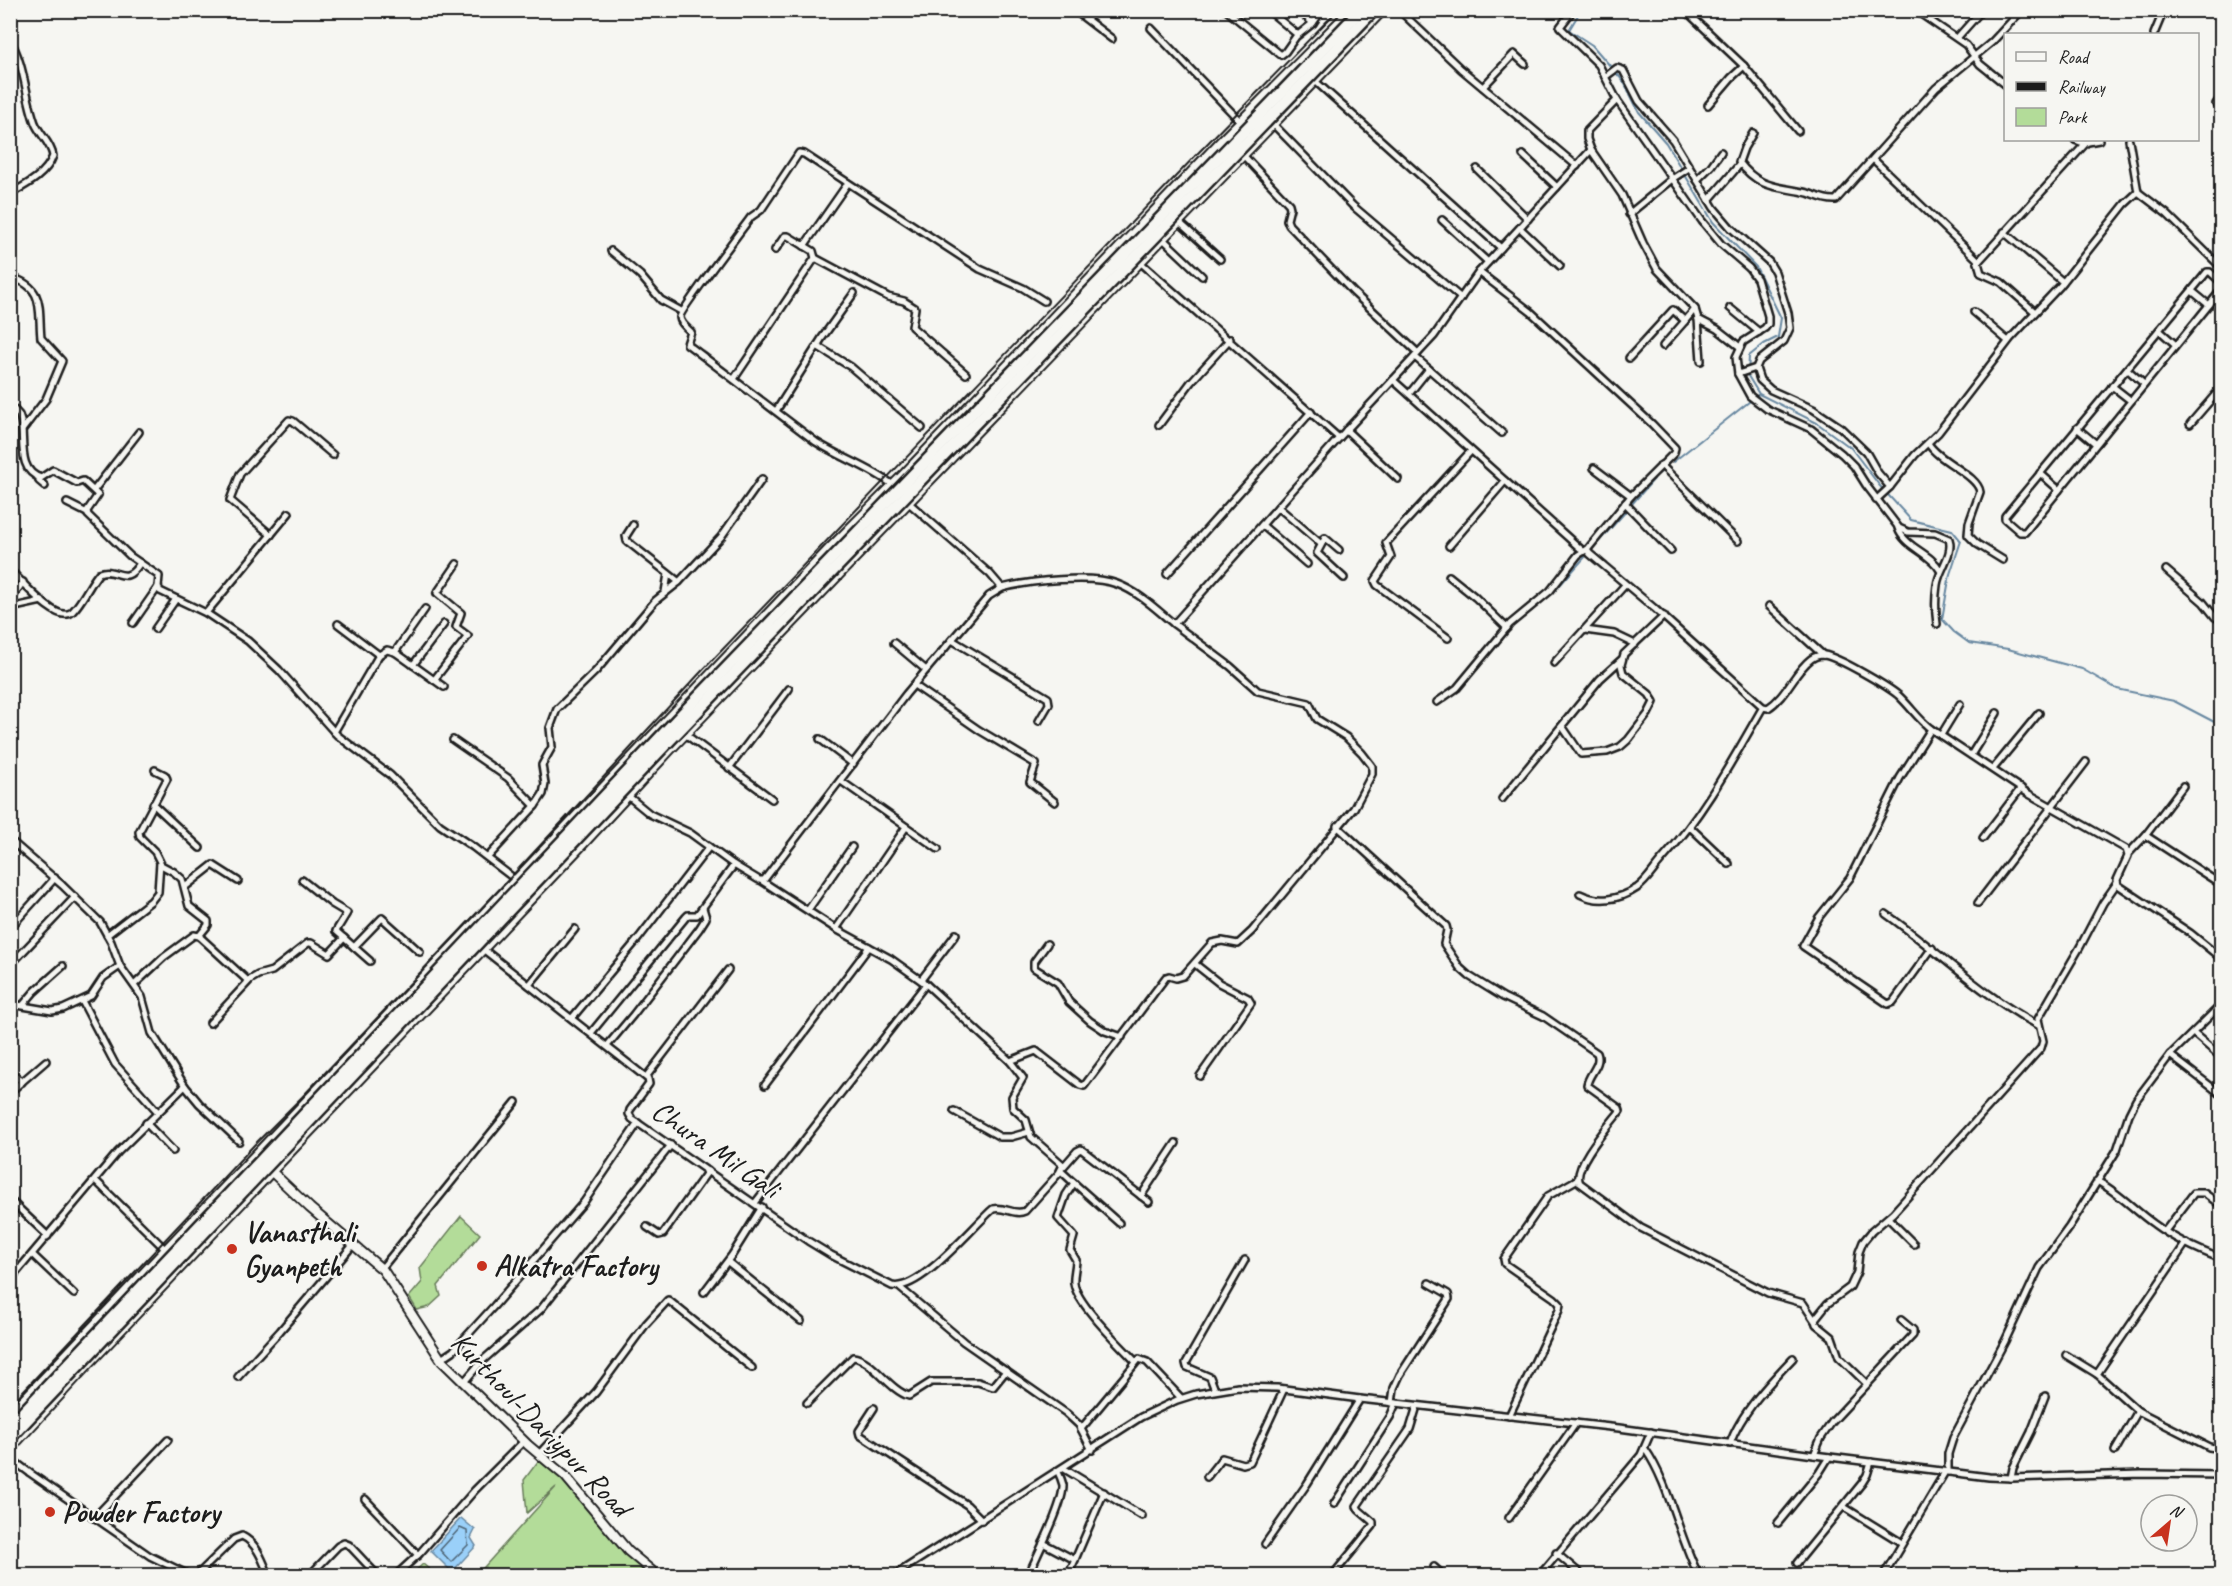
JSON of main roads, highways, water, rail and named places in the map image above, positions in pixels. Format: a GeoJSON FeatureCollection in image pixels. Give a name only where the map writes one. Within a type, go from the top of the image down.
{"type":"FeatureCollection","features":[{"type":"Feature","properties":{"kind":"highway"},"geometry":{"type":"LineString","coordinates":[[10,1426],[683,713],[1361,10]]}},
{"type":"Feature","properties":{"kind":"highway"},"geometry":{"type":"LineString","coordinates":[[10,1438],[670,740],[1374,10]]}},
{"type":"Feature","properties":{"kind":"water"},"geometry":{"type":"Polygon","coordinates":[[[461,1518],[475,1530],[471,1538],[476,1546],[452,1572],[431,1551],[461,1518]]]}},
{"type":"Feature","properties":{"kind":"waterway"},"geometry":{"type":"LineString","coordinates":[[1581,10],[1569,30],[1592,45],[1624,82],[1639,112],[1666,143],[1713,222],[1756,267],[1781,318],[1778,337],[1764,344],[1749,356],[1748,376],[1759,394],[1817,423],[1851,448],[1879,485],[1911,520],[1952,530],[1961,541],[1950,574],[1942,619],[1969,643],[2008,649],[2082,669],[2117,689],[2174,701],[2222,726]]}},
{"type":"Feature","properties":{"kind":"waterway"},"geometry":{"type":"LineString","coordinates":[[1673,462],[1759,394]]}},
{"type":"Feature","properties":{"kind":"waterway"},"geometry":{"type":"LineString","coordinates":[[1657,475],[1664,470]]}},
{"type":"Feature","properties":{"kind":"waterway"},"geometry":{"type":"LineString","coordinates":[[1631,505],[1654,479]]}},
{"type":"Feature","properties":{"kind":"waterway"},"geometry":{"type":"LineString","coordinates":[[1551,595],[1628,509]]}},
{"type":"Feature","properties":{"kind":"railway"},"geometry":{"type":"LineString","coordinates":[[10,1405],[255,1144],[510,878],[700,673],[1338,10]]}},
{"type":"Feature","properties":{"kind":"place","name":"Vanasthali Gyanpeth"},"geometry":{"type":"Point","coordinates":[232,1249]}},
{"type":"Feature","properties":{"kind":"place","name":"Alkatra Factory"},"geometry":{"type":"Point","coordinates":[482,1266]}},
{"type":"Feature","properties":{"kind":"place","name":"Powder Factory"},"geometry":{"type":"Point","coordinates":[50,1512]}}]}
